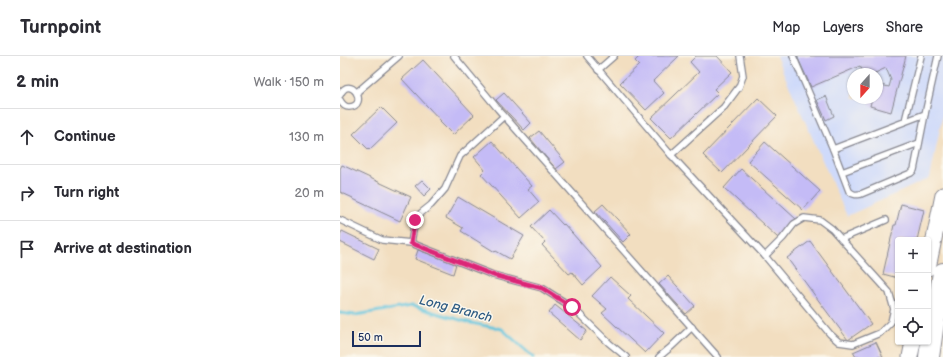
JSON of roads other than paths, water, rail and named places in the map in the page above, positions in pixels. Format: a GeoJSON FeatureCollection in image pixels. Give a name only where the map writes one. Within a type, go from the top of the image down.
{"type":"FeatureCollection","features":[{"type":"Feature","properties":{"kind":"highway"},"geometry":{"type":"LineString","coordinates":[[929,357],[943,273]]}},
{"type":"Feature","properties":{"kind":"highway"},"geometry":{"type":"LineString","coordinates":[[936,357],[943,330]]}},
{"type":"Feature","properties":{"kind":"main road"},"geometry":{"type":"LineString","coordinates":[[931,253],[943,194]]}},
{"type":"Feature","properties":{"kind":"main road"},"geometry":{"type":"LineString","coordinates":[[910,357],[912,345]]}},
{"type":"Feature","properties":{"kind":"lane"},"geometry":{"type":"LineString","coordinates":[[356,92],[399,56]]}},
{"type":"Feature","properties":{"kind":"lane"},"geometry":{"type":"LineString","coordinates":[[454,56],[504,116],[718,357]]}},
{"type":"Feature","properties":{"kind":"lane"},"geometry":{"type":"LineString","coordinates":[[586,56],[671,155],[765,256],[830,334],[839,342],[853,344],[880,333],[891,322],[894,309],[889,292],[832,229],[820,220],[804,218],[794,224],[783,238],[765,256]]}},
{"type":"Feature","properties":{"kind":"lane"},"geometry":{"type":"LineString","coordinates":[[598,70],[614,56]]}},
{"type":"Feature","properties":{"kind":"lane"},"geometry":{"type":"LineString","coordinates":[[671,155],[724,107],[739,87],[743,76],[740,56]]}},
{"type":"Feature","properties":{"kind":"lane"},"geometry":{"type":"LineString","coordinates":[[793,56],[833,149],[849,191],[852,194],[857,195],[911,173],[914,170],[938,56]]}},
{"type":"Feature","properties":{"kind":"lane"},"geometry":{"type":"LineString","coordinates":[[906,121],[920,56]]}},
{"type":"Feature","properties":{"kind":"lane"},"geometry":{"type":"LineString","coordinates":[[340,101],[346,106],[352,106],[358,100],[358,94],[351,88],[341,91]]}},
{"type":"Feature","properties":{"kind":"lane"},"geometry":{"type":"LineString","coordinates":[[833,149],[925,114]]}},
{"type":"Feature","properties":{"kind":"lane"},"geometry":{"type":"LineString","coordinates":[[411,243],[415,220],[445,189],[460,156],[504,116]]}},
{"type":"Feature","properties":{"kind":"lane"},"geometry":{"type":"LineString","coordinates":[[842,172],[919,143]]}},
{"type":"Feature","properties":{"kind":"lane"},"geometry":{"type":"LineString","coordinates":[[340,220],[382,240],[411,243],[493,275],[542,288],[572,307],[609,344],[626,357]]}},
{"type":"Feature","properties":{"kind":"lane"},"geometry":{"type":"LineString","coordinates":[[841,239],[886,220]]}},
{"type":"Feature","properties":{"kind":"lane"},"geometry":{"type":"LineString","coordinates":[[659,357],[672,347],[692,327]]}},
{"type":"Feature","properties":{"kind":"waterway","name":"Long Branch"},"geometry":{"type":"LineString","coordinates":[[340,313],[355,315],[412,306],[471,323],[502,329],[533,357]]}}]}
